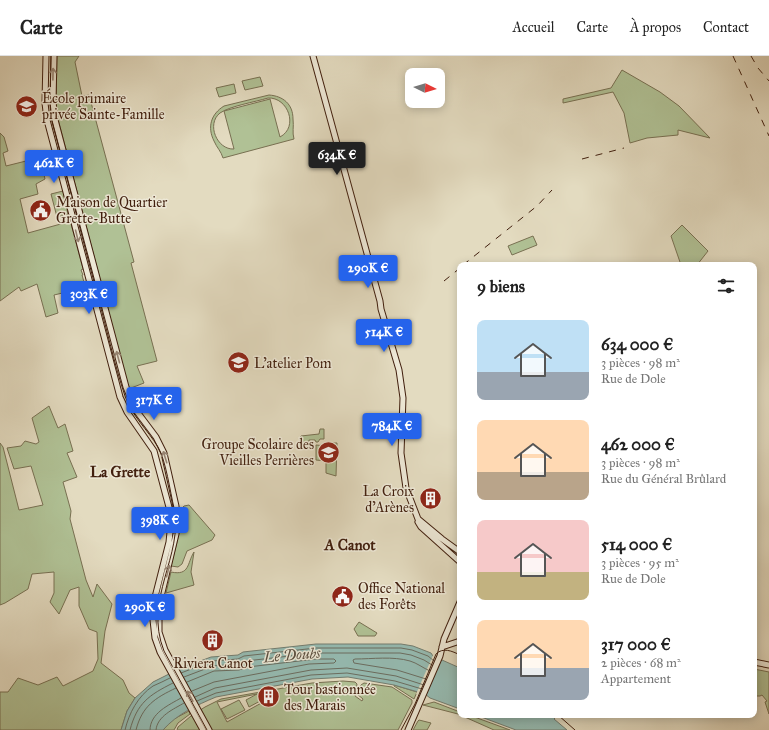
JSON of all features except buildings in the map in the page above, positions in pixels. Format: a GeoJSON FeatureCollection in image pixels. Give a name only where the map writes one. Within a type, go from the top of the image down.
{"type":"FeatureCollection","features":[{"type":"Feature","properties":{"kind":"main road"},"geometry":{"type":"LineString","coordinates":[[46,56],[45,103],[47,120],[120,397],[127,412],[154,451],[163,481],[171,522],[169,542],[154,601],[153,630],[160,652],[203,730]]}},
{"type":"Feature","properties":{"kind":"main road"},"geometry":{"type":"LineString","coordinates":[[54,56],[53,102],[55,120],[128,395],[135,410],[156,437],[164,453],[177,510],[176,534],[160,601],[159,632],[165,650],[209,730]]}},
{"type":"Feature","properties":{"kind":"main road"},"geometry":{"type":"LineString","coordinates":[[313,56],[398,368],[403,398],[401,460],[406,488],[421,527],[457,559]]}},
{"type":"Feature","properties":{"kind":"main road"},"geometry":{"type":"LineString","coordinates":[[413,508],[428,525],[457,546]]}},
{"type":"Feature","properties":{"kind":"main road"},"geometry":{"type":"LineString","coordinates":[[418,519],[457,550]]}},
{"type":"Feature","properties":{"kind":"main road"},"geometry":{"type":"LineString","coordinates":[[408,730],[440,656],[447,632],[457,609]]}},
{"type":"Feature","properties":{"kind":"main road"},"geometry":{"type":"LineString","coordinates":[[447,632],[449,639],[457,642]]}},
{"type":"Feature","properties":{"kind":"main road"},"geometry":{"type":"LineString","coordinates":[[442,646],[457,642]]}},
{"type":"Feature","properties":{"kind":"main road"},"geometry":{"type":"LineString","coordinates":[[757,663],[769,665]]}},
{"type":"Feature","properties":{"kind":"main road"},"geometry":{"type":"LineString","coordinates":[[757,664],[769,668]]}},
{"type":"Feature","properties":{"kind":"green space"},"geometry":{"type":"Polygon","coordinates":[[[57,56],[79,56],[75,62],[82,96],[89,95],[134,262],[131,263],[157,361],[137,366],[144,383],[131,388],[128,386],[57,115],[57,56]]]}},
{"type":"Feature","properties":{"kind":"green space"},"geometry":{"type":"Polygon","coordinates":[[[622,70],[660,92],[679,106],[710,138],[678,130],[678,135],[647,138],[630,143],[624,113],[613,92],[563,103],[563,99],[611,88],[622,70]]]}},
{"type":"Feature","properties":{"kind":"green space"},"geometry":{"type":"Polygon","coordinates":[[[260,77],[263,86],[245,90],[242,81],[260,77]]]}},
{"type":"Feature","properties":{"kind":"green space"},"geometry":{"type":"Polygon","coordinates":[[[234,84],[236,93],[219,97],[216,88],[234,84]]]}},
{"type":"Feature","properties":{"kind":"green space"},"geometry":{"type":"Polygon","coordinates":[[[269,95],[279,97],[289,105],[293,114],[294,139],[223,158],[215,143],[211,131],[213,117],[224,106],[269,95]],[[268,98],[243,104],[224,111],[270,99],[280,137],[289,127],[290,120],[286,107],[281,102],[268,98]],[[224,111],[220,113],[214,123],[215,136],[223,145],[234,149],[224,111]]]}},
{"type":"Feature","properties":{"kind":"green space"},"geometry":{"type":"Polygon","coordinates":[[[0,133],[4,137],[8,151],[3,153],[6,166],[42,157],[47,160],[43,171],[45,179],[36,184],[38,194],[20,199],[28,233],[68,222],[70,220],[83,269],[81,270],[82,275],[84,282],[86,282],[88,287],[54,295],[58,313],[46,317],[37,284],[21,291],[19,287],[0,301],[0,133]]]}},
{"type":"Feature","properties":{"kind":"green space"},"geometry":{"type":"Polygon","coordinates":[[[63,191],[68,214],[57,217],[51,194],[63,191]]]}},
{"type":"Feature","properties":{"kind":"green space"},"geometry":{"type":"Polygon","coordinates":[[[682,225],[708,251],[699,262],[680,262],[671,236],[682,225]]]}},
{"type":"Feature","properties":{"kind":"green space"},"geometry":{"type":"Polygon","coordinates":[[[533,236],[537,245],[512,255],[508,246],[533,236]]]}},
{"type":"Feature","properties":{"kind":"green space"},"geometry":{"type":"Polygon","coordinates":[[[49,406],[58,428],[65,424],[73,451],[67,453],[77,477],[63,482],[71,511],[70,519],[86,580],[93,597],[97,584],[112,604],[105,631],[101,663],[123,680],[129,693],[135,698],[127,711],[121,730],[0,730],[0,692],[8,692],[18,678],[38,685],[57,677],[63,686],[93,671],[98,659],[97,632],[89,629],[79,606],[79,587],[70,590],[59,614],[50,602],[54,593],[54,572],[32,574],[28,589],[0,605],[0,443],[3,447],[19,510],[43,505],[31,466],[14,469],[7,448],[21,446],[25,441],[36,444],[39,442],[32,418],[49,406]]]}},
{"type":"Feature","properties":{"kind":"green space"},"geometry":{"type":"Polygon","coordinates":[[[320,429],[324,429],[324,439],[320,439],[318,442],[315,440],[309,440],[309,442],[305,442],[305,449],[302,448],[300,445],[300,437],[319,434],[320,429]]]}},
{"type":"Feature","properties":{"kind":"green space"},"geometry":{"type":"Polygon","coordinates":[[[330,443],[337,443],[336,476],[326,473],[326,461],[316,460],[316,445],[327,446],[330,443]]]}},
{"type":"Feature","properties":{"kind":"green space"},"geometry":{"type":"Polygon","coordinates":[[[189,505],[215,535],[212,540],[187,551],[182,564],[178,567],[171,566],[180,526],[180,510],[184,506],[189,505]]]}},
{"type":"Feature","properties":{"kind":"green space"},"geometry":{"type":"Polygon","coordinates":[[[194,552],[191,572],[194,585],[166,593],[171,572],[177,573],[185,570],[194,552]]]}},
{"type":"Feature","properties":{"kind":"green space"},"geometry":{"type":"Polygon","coordinates":[[[359,622],[377,633],[375,636],[358,636],[354,629],[359,622]]]}},
{"type":"Feature","properties":{"kind":"green space"},"geometry":{"type":"Polygon","coordinates":[[[757,670],[769,672],[769,714],[765,702],[767,701],[762,695],[757,696],[757,670]]]}},
{"type":"Feature","properties":{"kind":"green space"},"geometry":{"type":"Polygon","coordinates":[[[343,681],[355,682],[357,684],[355,696],[362,701],[363,699],[357,694],[361,685],[364,683],[392,687],[412,700],[412,703],[398,730],[177,730],[178,727],[191,716],[221,699],[312,683],[343,681]],[[258,693],[262,700],[249,707],[246,700],[257,694],[217,702],[227,722],[265,701],[269,704],[272,702],[273,697],[267,693],[264,699],[261,693],[258,693]]]}},
{"type":"Feature","properties":{"kind":"green space"},"geometry":{"type":"Polygon","coordinates":[[[394,686],[417,692],[414,699],[394,686]]]}},
{"type":"Feature","properties":{"kind":"green space"},"geometry":{"type":"Polygon","coordinates":[[[239,700],[245,710],[227,719],[221,709],[239,700]]]}},
{"type":"Feature","properties":{"kind":"green space"},"geometry":{"type":"Polygon","coordinates":[[[434,702],[457,711],[457,714],[423,705],[434,702]]]}},
{"type":"Feature","properties":{"kind":"green space"},"geometry":{"type":"Polygon","coordinates":[[[189,711],[190,714],[178,723],[174,730],[163,730],[172,720],[189,711]]]}},
{"type":"Feature","properties":{"kind":"green space"},"geometry":{"type":"Polygon","coordinates":[[[467,718],[477,718],[510,730],[494,730],[467,718]]]}},
{"type":"Feature","properties":{"kind":"green space"},"geometry":{"type":"Polygon","coordinates":[[[419,720],[431,723],[427,730],[413,730],[419,720]]]}},
{"type":"Feature","properties":{"kind":"water","name":"Le Doubs"},"geometry":{"type":"Polygon","coordinates":[[[316,644],[401,644],[413,646],[431,653],[433,656],[457,667],[457,708],[430,698],[425,694],[394,685],[348,677],[312,679],[216,697],[181,715],[163,730],[121,730],[127,711],[135,698],[153,682],[179,669],[211,657],[238,655],[243,652],[316,644]]]}},
{"type":"Feature","properties":{"kind":"water"},"geometry":{"type":"Polygon","coordinates":[[[484,718],[555,718],[554,719],[567,730],[516,730],[484,718]]]}},
{"type":"Feature","properties":{"kind":"pier"},"geometry":{"type":"Polygon","coordinates":[[[434,653],[442,658],[425,697],[416,694],[434,653]]]}},
{"type":"Feature","properties":{"kind":"tram line"},"geometry":{"type":"LineString","coordinates":[[51,56],[51,118],[114,359],[128,403],[154,440],[161,453],[166,468],[174,508],[176,526],[174,543],[161,595],[158,613],[159,632],[164,651],[207,730]]}},
{"type":"Feature","properties":{"kind":"tram line"},"geometry":{"type":"LineString","coordinates":[[401,730],[415,704],[436,654],[445,650],[457,654]]}},
{"type":"Feature","properties":{"kind":"tram line"},"geometry":{"type":"LineString","coordinates":[[561,718],[575,730]]}},
{"type":"Feature","properties":{"kind":"railway"},"geometry":{"type":"LineString","coordinates":[[733,56],[769,136]]}},
{"type":"Feature","properties":{"kind":"railway"},"geometry":{"type":"LineString","coordinates":[[751,56],[758,68],[769,81]]}},
{"type":"Feature","properties":{"kind":"railway"},"geometry":{"type":"LineString","coordinates":[[582,159],[624,148]]}},
{"type":"Feature","properties":{"kind":"railway"},"geometry":{"type":"LineString","coordinates":[[467,262],[537,206],[552,190]]}},
{"type":"Feature","properties":{"kind":"railway"},"geometry":{"type":"LineString","coordinates":[[444,281],[457,270]]}},
{"type":"Feature","properties":{"kind":"place","name":"École primaire privée Sainte-Famille"},"geometry":{"type":"Point","coordinates":[26,106]}},
{"type":"Feature","properties":{"kind":"place","name":"Maison de Quartier Grette-Butte"},"geometry":{"type":"Point","coordinates":[40,210]}},
{"type":"Feature","properties":{"kind":"place","name":"L'atelier Pom"},"geometry":{"type":"Point","coordinates":[238,363]}},
{"type":"Feature","properties":{"kind":"place","name":"Groupe Scolaire des Vieilles Perrières"},"geometry":{"type":"Point","coordinates":[329,452]}},
{"type":"Feature","properties":{"kind":"place","name":"La Croix d'Arènes"},"geometry":{"type":"Point","coordinates":[430,499]}},
{"type":"Feature","properties":{"kind":"place","name":"Office National des Forêts"},"geometry":{"type":"Point","coordinates":[342,596]}},
{"type":"Feature","properties":{"kind":"place","name":"Riviera Canot"},"geometry":{"type":"Point","coordinates":[213,641]}},
{"type":"Feature","properties":{"kind":"place","name":"Tour bastionnée des Marais"},"geometry":{"type":"Point","coordinates":[269,697]}},
{"type":"Feature","properties":{"kind":"district","name":"La Grette"},"geometry":{"type":"Point","coordinates":[120,472]}},
{"type":"Feature","properties":{"kind":"district","name":"A Canot"},"geometry":{"type":"Point","coordinates":[350,545]}}]}
